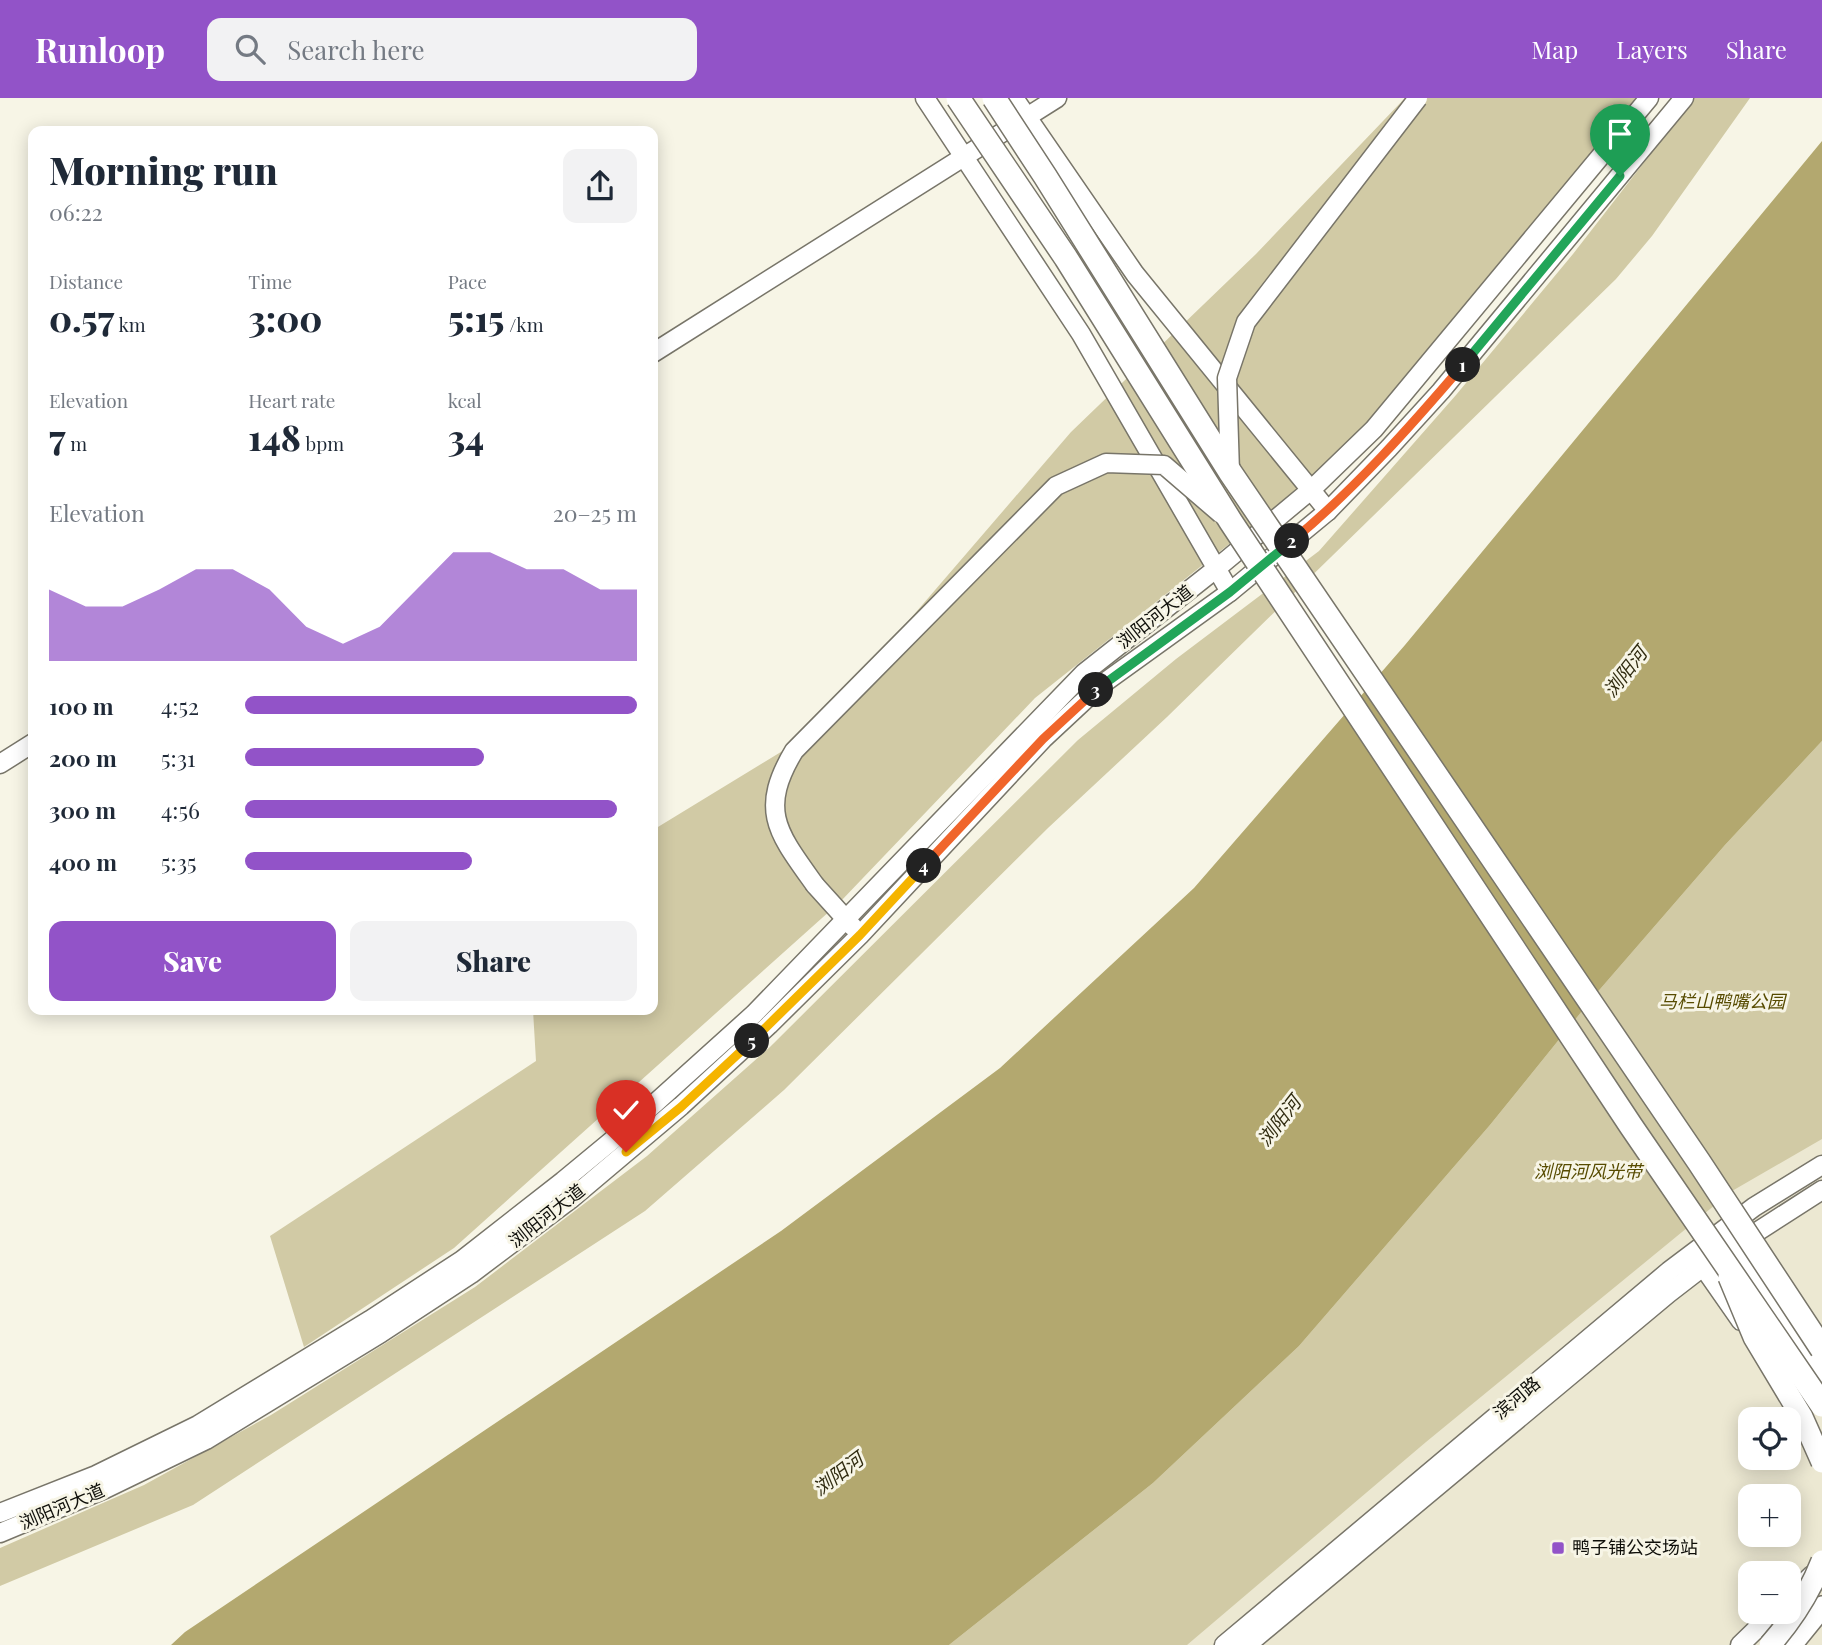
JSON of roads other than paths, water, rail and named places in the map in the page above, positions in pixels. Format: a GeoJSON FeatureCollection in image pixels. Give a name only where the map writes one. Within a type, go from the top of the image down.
{"type":"FeatureCollection","features":[{"type":"Feature","properties":{"kind":"highway"},"geometry":{"type":"LineString","coordinates":[[958,98],[1066,258],[1231,522],[1714,1259],[1822,1405]]}},
{"type":"Feature","properties":{"kind":"highway"},"geometry":{"type":"LineString","coordinates":[[994,98],[1230,472],[1692,1150],[1822,1349]]}},
{"type":"Feature","properties":{"kind":"main road"},"geometry":{"type":"LineString","coordinates":[[925,98],[1081,334],[1230,592]]}},
{"type":"Feature","properties":{"kind":"main road"},"geometry":{"type":"LineString","coordinates":[[1014,98],[1135,274],[1328,511]]}},
{"type":"Feature","properties":{"kind":"main road"},"geometry":{"type":"LineString","coordinates":[[658,350],[1057,98]]}},
{"type":"Feature","properties":{"kind":"main road"},"geometry":{"type":"LineString","coordinates":[[1230,472],[1227,378],[1246,322],[1418,98]]}},
{"type":"Feature","properties":{"kind":"main road","name":"浏阳河大道"},"geometry":{"type":"LineString","coordinates":[[0,1513],[96,1475],[198,1425],[370,1320],[462,1260],[563,1181],[667,1093],[754,1014],[1084,673],[1312,489],[1374,429],[1649,98]]}},
{"type":"Feature","properties":{"kind":"main road","name":"浏阳河大道"},"geometry":{"type":"LineString","coordinates":[[0,1533],[105,1489],[206,1440],[381,1333],[471,1274],[572,1198],[681,1107],[860,935],[1043,739],[1101,685],[1230,592],[1328,511],[1441,391],[1678,100]]}},
{"type":"Feature","properties":{"kind":"main road"},"geometry":{"type":"LineString","coordinates":[[860,935],[815,884],[786,845],[775,818],[774,797],[781,772],[794,751],[1055,486],[1106,463],[1164,465],[1231,522]]}},
{"type":"Feature","properties":{"kind":"main road"},"geometry":{"type":"LineString","coordinates":[[0,764],[28,746]]}},
{"type":"Feature","properties":{"kind":"main road","name":"滨河路"},"geometry":{"type":"LineString","coordinates":[[1224,1645],[1714,1259],[1724,1230],[1822,1165]]}},
{"type":"Feature","properties":{"kind":"main road","name":"滨河路"},"geometry":{"type":"LineString","coordinates":[[1247,1645],[1606,1344],[1714,1259],[1822,1190]]}},
{"type":"Feature","properties":{"kind":"main road"},"geometry":{"type":"LineString","coordinates":[[1724,1230],[1714,1259],[1754,1337],[1802,1417],[1822,1462]]}},
{"type":"Feature","properties":{"kind":"main road"},"geometry":{"type":"LineString","coordinates":[[1714,1259],[1822,1375]]}},
{"type":"Feature","properties":{"kind":"main road"},"geometry":{"type":"LineString","coordinates":[[1714,1259],[1822,1441]]}},
{"type":"Feature","properties":{"kind":"main road"},"geometry":{"type":"LineString","coordinates":[[1769,1268],[1822,1328]]}},
{"type":"Feature","properties":{"kind":"main road"},"geometry":{"type":"LineString","coordinates":[[1801,1585],[1822,1563]]}},
{"type":"Feature","properties":{"kind":"main road"},"geometry":{"type":"LineString","coordinates":[[1769,1645],[1783,1630],[1805,1597],[1822,1563]]}},
{"type":"Feature","properties":{"kind":"main road"},"geometry":{"type":"LineString","coordinates":[[1791,1645],[1822,1607]]}},
{"type":"Feature","properties":{"kind":"main road"},"geometry":{"type":"LineString","coordinates":[[1740,1645],[1762,1624]]}},
{"type":"Feature","properties":{"kind":"water","name":"浏阳河"},"geometry":{"type":"Polygon","coordinates":[[[1822,141],[1822,741],[1725,845],[1595,995],[1490,1125],[1299,1346],[1153,1483],[949,1645],[171,1645],[185,1632],[781,1231],[1000,1068],[1194,888],[1405,645],[1822,141]]]}},
{"type":"Feature","properties":{"kind":"place","name":"鸭子铺公交场站"},"geometry":{"type":"Point","coordinates":[1558,1548]}},
{"type":"Feature","properties":{"kind":"park label","name":"马栏山鸭嘴公园"},"geometry":{"type":"Point","coordinates":[1722,1002]}},
{"type":"Feature","properties":{"kind":"park label","name":"浏阳河风光带"},"geometry":{"type":"Point","coordinates":[1588,1172]}}]}
